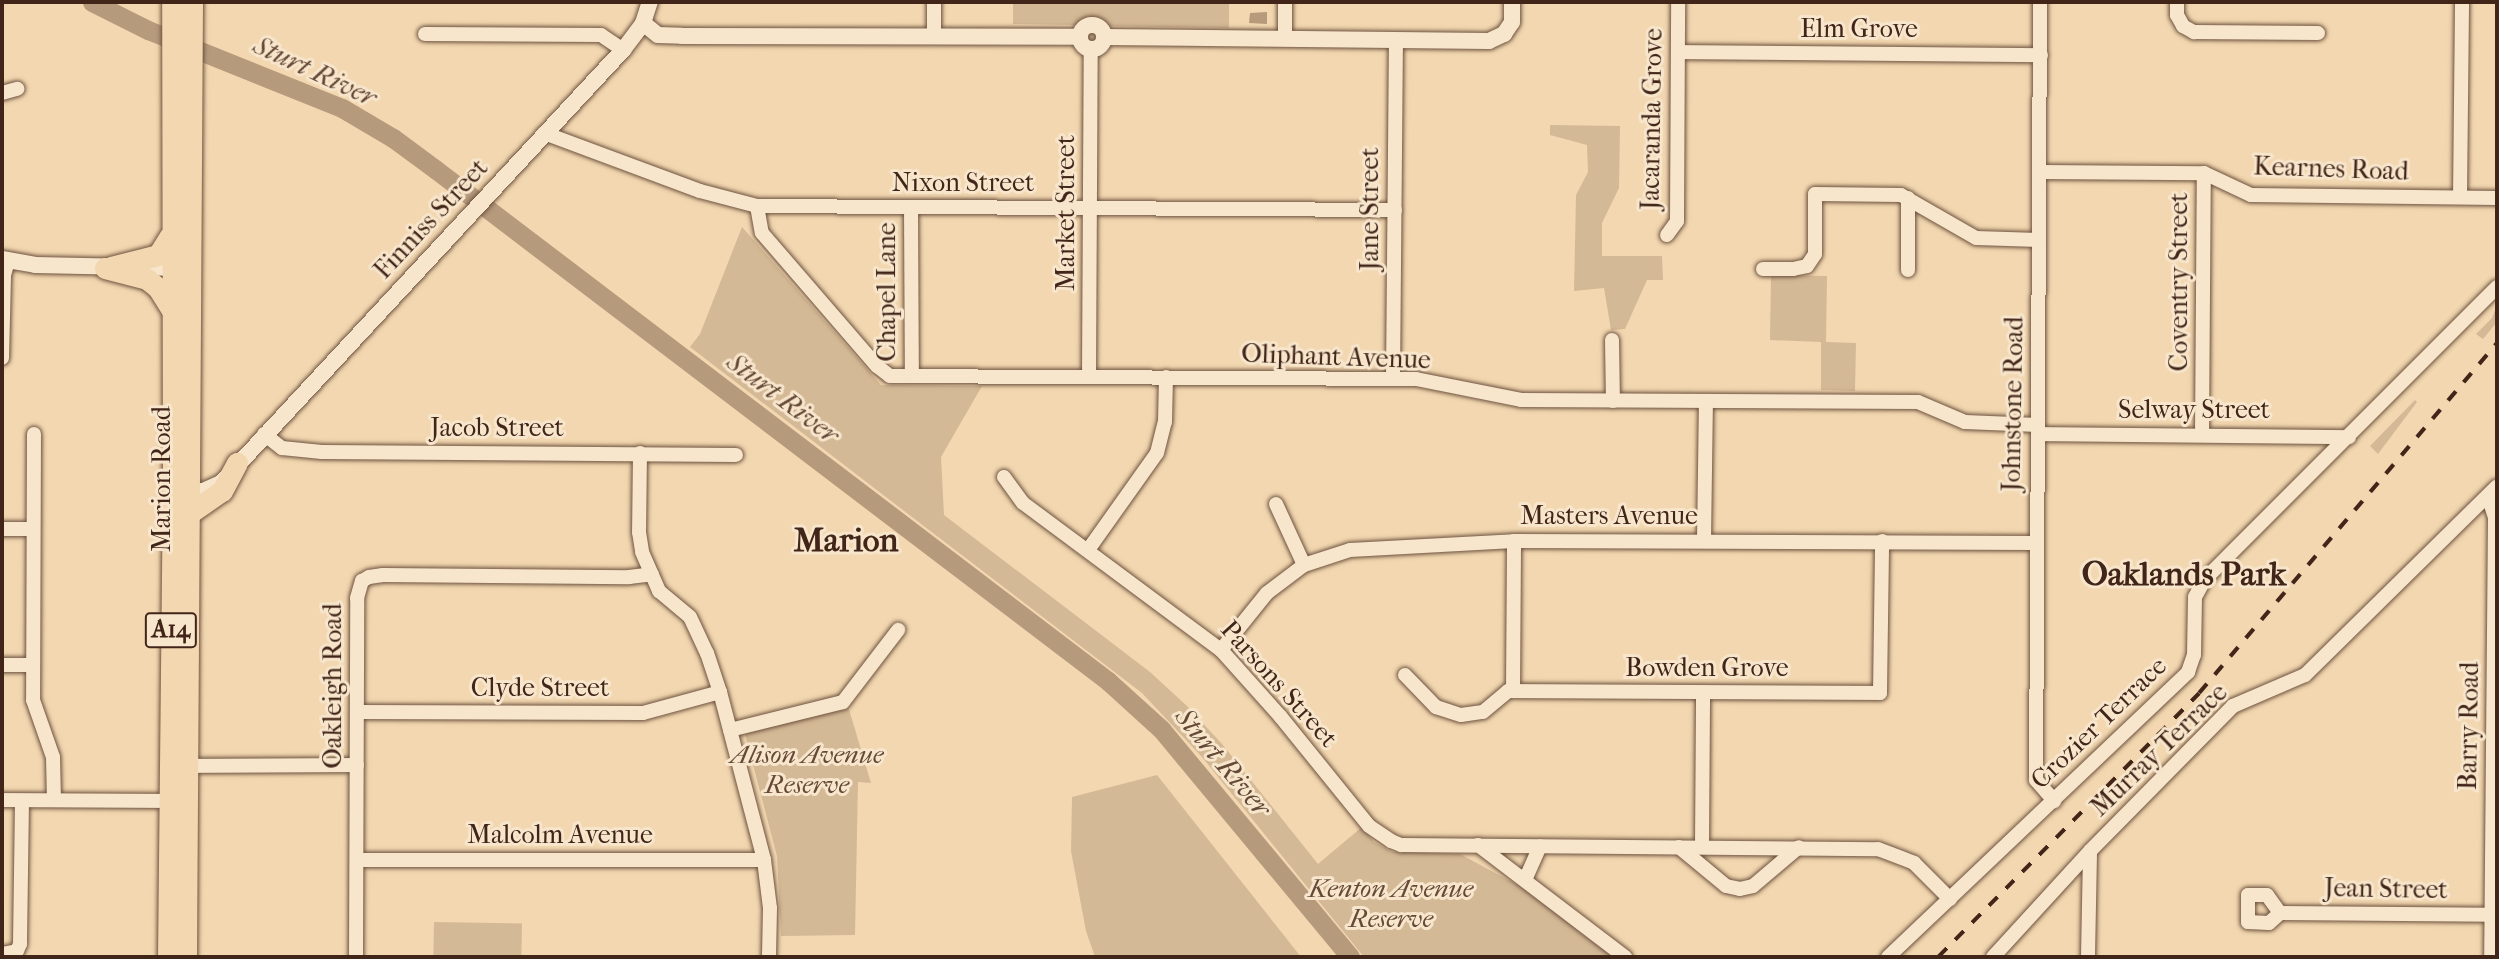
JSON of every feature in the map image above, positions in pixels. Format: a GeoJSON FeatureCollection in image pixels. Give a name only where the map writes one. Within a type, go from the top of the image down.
{"type":"FeatureCollection","features":[{"type":"Feature","properties":{"kind":"main road","name":"Marion Road"},"geometry":{"type":"LineString","coordinates":[[168,957],[170,801],[179,766],[190,513],[182,487],[171,309],[181,268],[170,236],[181,79],[192,31],[192,2]]}},
{"type":"Feature","properties":{"kind":"main road","name":"Marion Road"},"geometry":{"type":"LineString","coordinates":[[172,9],[181,79],[182,487],[179,766],[186,957]]}},
{"type":"Feature","properties":{"kind":"main road"},"geometry":{"type":"LineString","coordinates":[[105,268],[157,255],[170,236]]}},
{"type":"Feature","properties":{"kind":"main road"},"geometry":{"type":"LineString","coordinates":[[105,268],[147,279],[158,288],[171,309]]}},
{"type":"Feature","properties":{"kind":"main road"},"geometry":{"type":"LineString","coordinates":[[190,513],[222,491],[237,463]]}},
{"type":"Feature","properties":{"kind":"street","name":"Finniss Street"},"geometry":{"type":"LineString","coordinates":[[182,487],[203,491],[220,483],[623,50],[643,23],[650,2]]}},
{"type":"Feature","properties":{"kind":"street"},"geometry":{"type":"LineString","coordinates":[[934,2],[934,36]]}},
{"type":"Feature","properties":{"kind":"street"},"geometry":{"type":"LineString","coordinates":[[1285,2],[1285,38]]}},
{"type":"Feature","properties":{"kind":"street"},"geometry":{"type":"LineString","coordinates":[[643,23],[658,35],[682,36],[934,36],[1086,43],[1083,29],[1090,25],[1101,30],[1104,37],[1489,41],[1504,34],[1512,22],[1512,2]]}},
{"type":"Feature","properties":{"kind":"street","name":"Jacaranda Grove"},"geometry":{"type":"LineString","coordinates":[[1667,235],[1677,221],[1678,2]]}},
{"type":"Feature","properties":{"kind":"street","name":"Johnstone Road"},"geometry":{"type":"LineString","coordinates":[[2040,2],[2036,780],[2054,801]]}},
{"type":"Feature","properties":{"kind":"street"},"geometry":{"type":"LineString","coordinates":[[2177,2],[2177,15],[2183,26],[2194,32],[2318,33]]}},
{"type":"Feature","properties":{"kind":"street"},"geometry":{"type":"LineString","coordinates":[[2460,197],[2462,2]]}},
{"type":"Feature","properties":{"kind":"street"},"geometry":{"type":"LineString","coordinates":[[425,34],[601,36],[623,50]]}},
{"type":"Feature","properties":{"kind":"street","name":"Jane Street"},"geometry":{"type":"LineString","coordinates":[[1393,379],[1396,40]]}},
{"type":"Feature","properties":{"kind":"street","name":"Market Street"},"geometry":{"type":"LineString","coordinates":[[1086,43],[1090,208],[1089,377]]}},
{"type":"Feature","properties":{"kind":"street","name":"Elm Grove"},"geometry":{"type":"LineString","coordinates":[[1678,52],[2041,55]]}},
{"type":"Feature","properties":{"kind":"street"},"geometry":{"type":"LineString","coordinates":[[2,93],[17,89]]}},
{"type":"Feature","properties":{"kind":"street","name":"Nixon Street"},"geometry":{"type":"LineString","coordinates":[[544,133],[700,191],[757,206],[1395,210]]}},
{"type":"Feature","properties":{"kind":"street","name":"Kearnes Road"},"geometry":{"type":"LineString","coordinates":[[2040,172],[2204,173],[2251,195],[2497,198]]}},
{"type":"Feature","properties":{"kind":"street","name":"Coventry Street"},"geometry":{"type":"LineString","coordinates":[[2202,434],[2204,173]]}},
{"type":"Feature","properties":{"kind":"street"},"geometry":{"type":"LineString","coordinates":[[1763,269],[1793,270],[1807,266],[1815,254],[1813,190],[1901,195],[1976,238],[2039,240]]}},
{"type":"Feature","properties":{"kind":"street"},"geometry":{"type":"LineString","coordinates":[[1908,198],[1908,270]]}},
{"type":"Feature","properties":{"kind":"street","name":"Oliphant Avenue"},"geometry":{"type":"LineString","coordinates":[[757,206],[762,233],[877,366],[890,376],[1416,379],[1521,400],[1919,402],[1965,422],[2038,429]]}},
{"type":"Feature","properties":{"kind":"street","name":"Chapel Lane"},"geometry":{"type":"LineString","coordinates":[[911,207],[912,376]]}},
{"type":"Feature","properties":{"kind":"street"},"geometry":{"type":"LineString","coordinates":[[2,358],[5,260],[105,268],[181,268]]}},
{"type":"Feature","properties":{"kind":"street","name":"Crozier Terrace"},"geometry":{"type":"LineString","coordinates":[[1888,957],[2188,671],[2194,655],[2195,597],[2205,579],[2497,287]]}},
{"type":"Feature","properties":{"kind":"street"},"geometry":{"type":"LineString","coordinates":[[1612,340],[1613,401]]}},
{"type":"Feature","properties":{"kind":"street"},"geometry":{"type":"LineString","coordinates":[[1088,550],[1157,453],[1165,422],[1166,377]]}},
{"type":"Feature","properties":{"kind":"street"},"geometry":{"type":"LineString","coordinates":[[1704,541],[1706,401]]}},
{"type":"Feature","properties":{"kind":"street","name":"Selway Street"},"geometry":{"type":"LineString","coordinates":[[2038,429],[2349,437]]}},
{"type":"Feature","properties":{"kind":"street"},"geometry":{"type":"LineString","coordinates":[[34,434],[33,700],[53,757],[54,800]]}},
{"type":"Feature","properties":{"kind":"street","name":"Jacob Street"},"geometry":{"type":"LineString","coordinates":[[264,434],[276,446],[312,452],[736,455]]}},
{"type":"Feature","properties":{"kind":"street"},"geometry":{"type":"LineString","coordinates":[[640,453],[639,532],[642,552],[659,591],[690,617],[707,653],[720,692],[764,860],[770,908],[769,957]]}},
{"type":"Feature","properties":{"kind":"street","name":"Parsons Street"},"geometry":{"type":"LineString","coordinates":[[1004,477],[1023,503],[1221,650],[1381,836],[1401,845],[1799,847],[1889,851],[1914,863],[1950,899]]}},
{"type":"Feature","properties":{"kind":"street","name":"Barry Road"},"geometry":{"type":"LineString","coordinates":[[2493,491],[2493,948]]}},
{"type":"Feature","properties":{"kind":"street","name":"Murray Terrace"},"geometry":{"type":"LineString","coordinates":[[1993,957],[2090,851],[2233,706],[2305,675],[2493,491]]}},
{"type":"Feature","properties":{"kind":"street"},"geometry":{"type":"LineString","coordinates":[[1276,504],[1304,565]]}},
{"type":"Feature","properties":{"kind":"street"},"geometry":{"type":"LineString","coordinates":[[2,529],[33,529]]}},
{"type":"Feature","properties":{"kind":"street"},"geometry":{"type":"LineString","coordinates":[[1405,675],[1430,702],[1453,714],[1483,712],[1508,691],[1513,691],[1514,541]]}},
{"type":"Feature","properties":{"kind":"street","name":"Masters Avenue"},"geometry":{"type":"LineString","coordinates":[[1221,650],[1267,593],[1304,565],[1350,550],[1514,541],[2036,543]]}},
{"type":"Feature","properties":{"kind":"street","name":"Bowden Grove"},"geometry":{"type":"LineString","coordinates":[[1513,691],[1880,694],[1882,541]]}},
{"type":"Feature","properties":{"kind":"street","name":"Oakleigh Road"},"geometry":{"type":"LineString","coordinates":[[356,957],[359,587],[369,577],[652,574]]}},
{"type":"Feature","properties":{"kind":"street"},"geometry":{"type":"LineString","coordinates":[[730,730],[843,702],[898,630]]}},
{"type":"Feature","properties":{"kind":"street"},"geometry":{"type":"LineString","coordinates":[[2,665],[33,665]]}},
{"type":"Feature","properties":{"kind":"street","name":"Clyde Street"},"geometry":{"type":"LineString","coordinates":[[357,712],[643,713],[720,692]]}},
{"type":"Feature","properties":{"kind":"street"},"geometry":{"type":"LineString","coordinates":[[1702,847],[1703,692]]}},
{"type":"Feature","properties":{"kind":"street"},"geometry":{"type":"LineString","coordinates":[[179,766],[356,765]]}},
{"type":"Feature","properties":{"kind":"street"},"geometry":{"type":"LineString","coordinates":[[2,800],[170,801]]}},
{"type":"Feature","properties":{"kind":"street"},"geometry":{"type":"LineString","coordinates":[[2,954],[17,951],[20,944],[22,801]]}},
{"type":"Feature","properties":{"kind":"street"},"geometry":{"type":"LineString","coordinates":[[1478,845],[1625,957]]}},
{"type":"Feature","properties":{"kind":"street"},"geometry":{"type":"LineString","coordinates":[[1525,880],[1540,846]]}},
{"type":"Feature","properties":{"kind":"street"},"geometry":{"type":"LineString","coordinates":[[1679,847],[1726,886],[1740,889],[1753,886],[1799,847]]}},
{"type":"Feature","properties":{"kind":"street"},"geometry":{"type":"LineString","coordinates":[[2088,957],[2090,851]]}},
{"type":"Feature","properties":{"kind":"street","name":"Malcolm Avenue"},"geometry":{"type":"LineString","coordinates":[[356,860],[764,860]]}},
{"type":"Feature","properties":{"kind":"street","name":"Jean Street"},"geometry":{"type":"LineString","coordinates":[[2280,913],[2491,915]]}},
{"type":"Feature","properties":{"kind":"green space"},"geometry":{"type":"Polygon","coordinates":[[[1013,2],[1229,2],[1229,28],[1108,26],[1103,22],[1085,21],[1078,25],[1013,24],[1013,2]]]}},
{"type":"Feature","properties":{"kind":"green space"},"geometry":{"type":"Polygon","coordinates":[[[1550,125],[1620,126],[1619,188],[1602,223],[1602,256],[1662,256],[1663,280],[1647,280],[1625,329],[1611,330],[1604,288],[1574,291],[1576,195],[1588,172],[1587,145],[1550,135],[1550,125]]]}},
{"type":"Feature","properties":{"kind":"green space","name":"Kenton Avenue Reserve"},"geometry":{"type":"Polygon","coordinates":[[[742,227],[881,385],[982,386],[941,457],[944,515],[1150,672],[1187,706],[1222,744],[1318,864],[1362,827],[1374,842],[1392,852],[1460,854],[1523,888],[1614,957],[1364,957],[1202,757],[1142,693],[690,347],[700,334],[742,227]]]}},
{"type":"Feature","properties":{"kind":"green space"},"geometry":{"type":"Polygon","coordinates":[[[1771,275],[1827,276],[1826,342],[1856,343],[1855,391],[1821,390],[1821,342],[1770,340],[1771,275]]]}},
{"type":"Feature","properties":{"kind":"green space"},"geometry":{"type":"Polygon","coordinates":[[[2497,305],[2497,322],[2483,339],[2476,334],[2492,318],[2497,305]]]}},
{"type":"Feature","properties":{"kind":"green space"},"geometry":{"type":"Polygon","coordinates":[[[2415,400],[2417,402],[2378,454],[2370,446],[2415,400]]]}},
{"type":"Feature","properties":{"kind":"green space","name":"Alison Avenue Reserve"},"geometry":{"type":"Polygon","coordinates":[[[848,706],[871,783],[858,782],[855,935],[781,936],[777,856],[745,734],[848,706]]]}},
{"type":"Feature","properties":{"kind":"green space"},"geometry":{"type":"Polygon","coordinates":[[[1157,775],[1301,957],[1095,957],[1086,931],[1071,851],[1072,797],[1157,775]]]}},
{"type":"Feature","properties":{"kind":"green space"},"geometry":{"type":"Polygon","coordinates":[[[434,922],[522,924],[521,957],[433,957],[434,922]]]}},
{"type":"Feature","properties":{"kind":"shaded area"},"geometry":{"type":"Polygon","coordinates":[[[1267,12],[1267,24],[1249,23],[1250,13],[1267,12]]]}},
{"type":"Feature","properties":{"kind":"waterway","name":"Sturt River"},"geometry":{"type":"LineString","coordinates":[[92,2],[148,30],[342,108],[393,138],[435,169],[1108,681],[1161,729],[1350,957]]}},
{"type":"Feature","properties":{"kind":"railway"},"geometry":{"type":"LineString","coordinates":[[1938,957],[2199,693],[2497,343]]}},
{"type":"Feature","properties":{"kind":"district","name":"Marion"},"geometry":{"type":"Point","coordinates":[846,541]}},
{"type":"Feature","properties":{"kind":"district","name":"Oaklands Park"},"geometry":{"type":"Point","coordinates":[2184,575]}}]}
